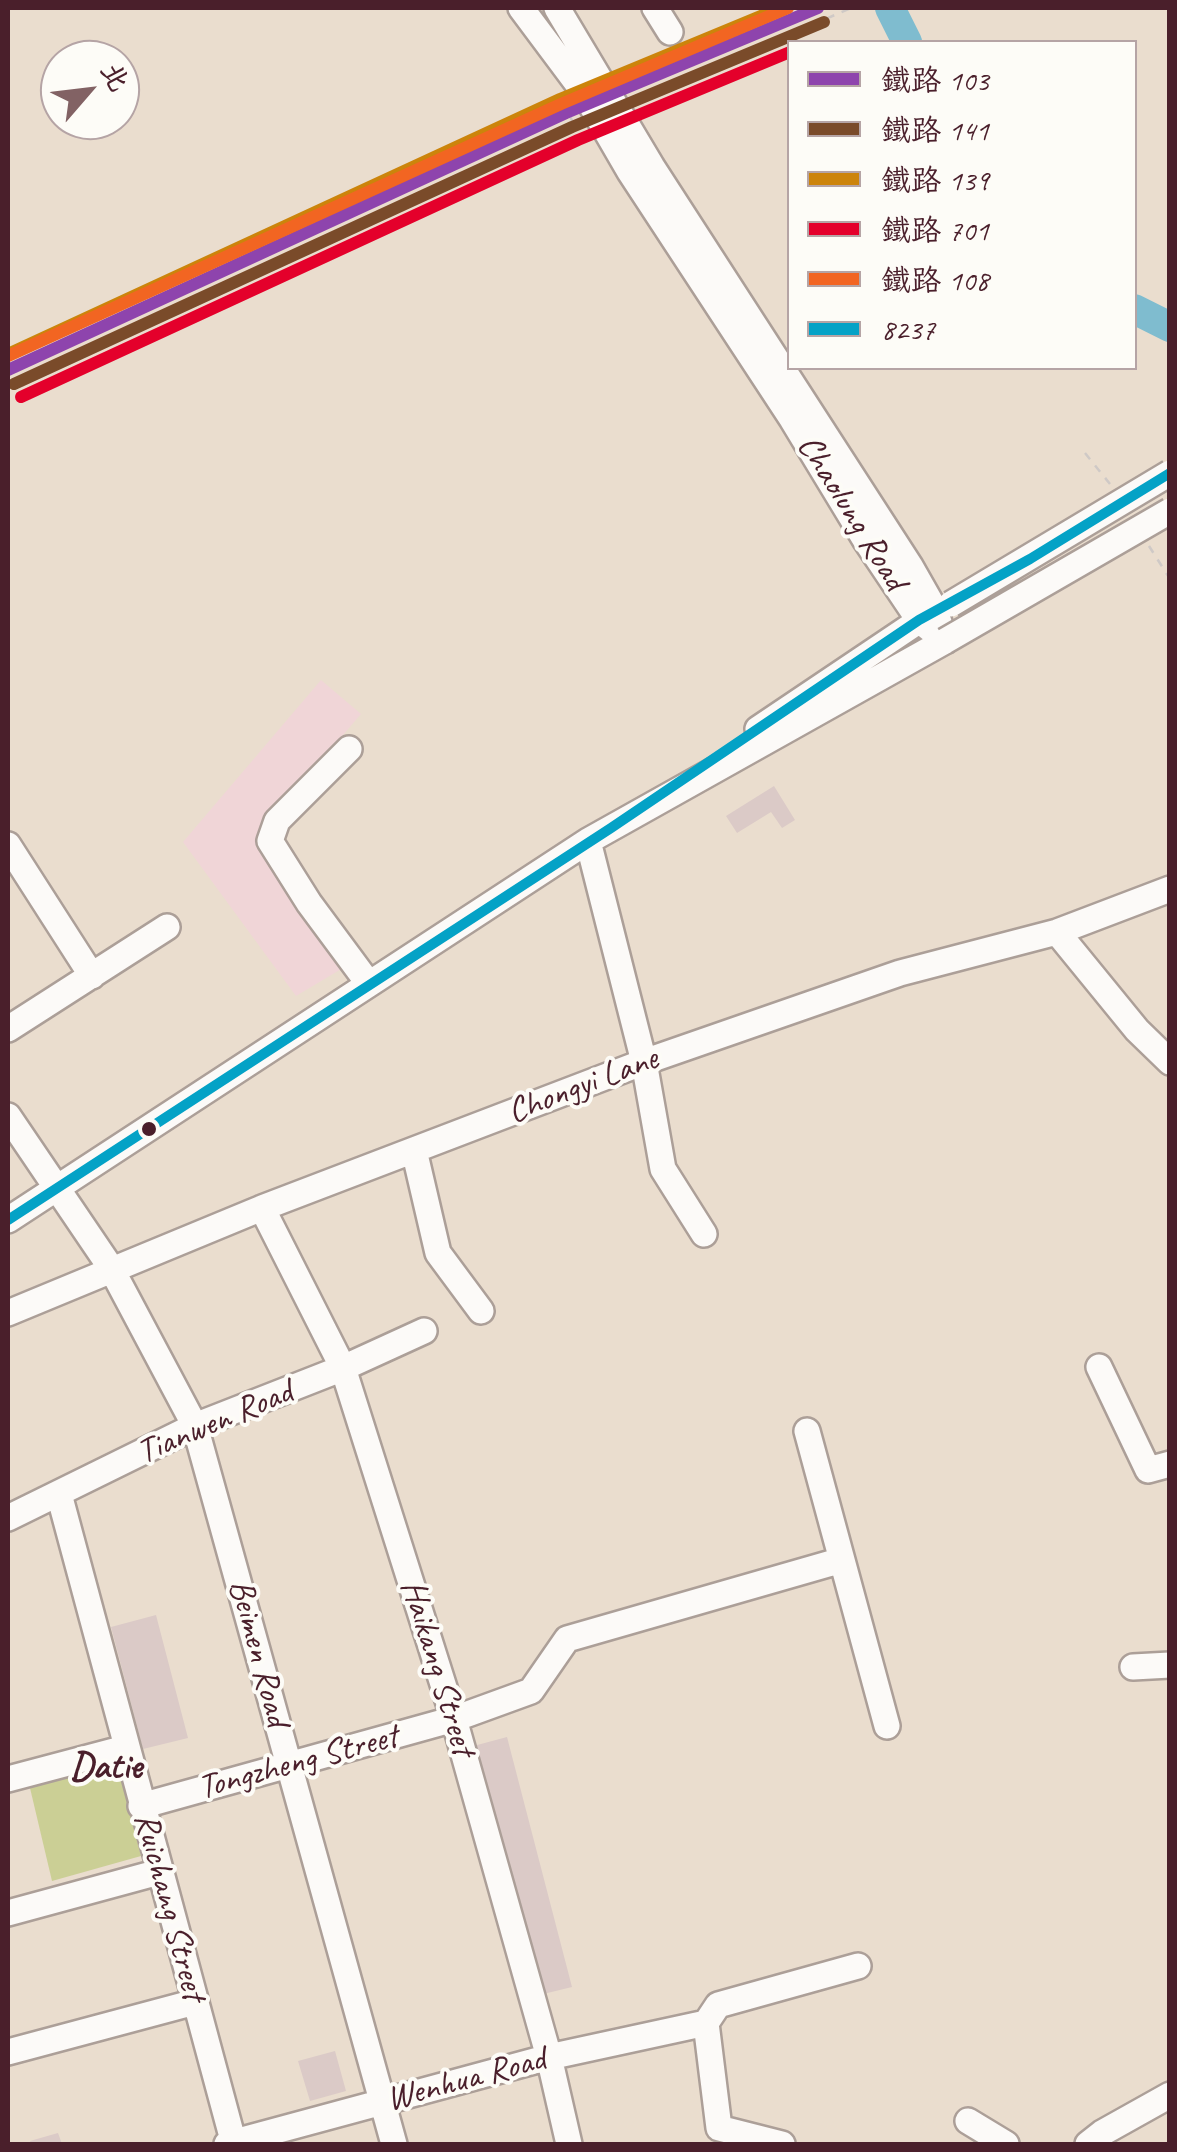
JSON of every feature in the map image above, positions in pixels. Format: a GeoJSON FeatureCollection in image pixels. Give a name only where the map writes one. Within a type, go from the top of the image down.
{"type":"FeatureCollection","features":[{"type":"Feature","properties":{"kind":"street","name":"Chaolung Road"},"geometry":{"type":"LineString","coordinates":[[522,8],[608,114],[935,612],[945,641]]}},
{"type":"Feature","properties":{"kind":"street","name":"Chaolung Road"},"geometry":{"type":"LineString","coordinates":[[557,8],[608,114]]}},
{"type":"Feature","properties":{"kind":"street"},"geometry":{"type":"LineString","coordinates":[[656,8],[670,32]]}},
{"type":"Feature","properties":{"kind":"street"},"geometry":{"type":"LineString","coordinates":[[611,828],[935,612],[1170,473]]}},
{"type":"Feature","properties":{"kind":"street"},"geometry":{"type":"LineString","coordinates":[[8,1220],[588,841],[1170,512]]}},
{"type":"Feature","properties":{"kind":"street"},"geometry":{"type":"LineString","coordinates":[[349,749],[277,821],[270,841],[369,984]]}},
{"type":"Feature","properties":{"kind":"street"},"geometry":{"type":"LineString","coordinates":[[588,841],[644,1062],[663,1169],[704,1234]]}},
{"type":"Feature","properties":{"kind":"street"},"geometry":{"type":"LineString","coordinates":[[8,845],[92,976]]}},
{"type":"Feature","properties":{"kind":"street","name":"Chongyi Lane"},"geometry":{"type":"LineString","coordinates":[[8,1313],[262,1208],[644,1062],[900,973],[1057,932],[1170,889]]}},
{"type":"Feature","properties":{"kind":"street"},"geometry":{"type":"LineString","coordinates":[[8,1029],[167,927]]}},
{"type":"Feature","properties":{"kind":"street"},"geometry":{"type":"LineString","coordinates":[[1057,932],[1137,1030],[1170,1062]]}},
{"type":"Feature","properties":{"kind":"street","name":"Beimen Road"},"geometry":{"type":"LineString","coordinates":[[8,1116],[111,1268],[195,1426],[394,2144]]}},
{"type":"Feature","properties":{"kind":"street"},"geometry":{"type":"LineString","coordinates":[[414,1150],[438,1253],[481,1311]]}},
{"type":"Feature","properties":{"kind":"street","name":"Haikang Street"},"geometry":{"type":"LineString","coordinates":[[262,1208],[343,1368],[454,1720],[549,2057],[568,2144]]}},
{"type":"Feature","properties":{"kind":"street","name":"Tianwen Road"},"geometry":{"type":"LineString","coordinates":[[8,1518],[195,1426],[343,1368],[424,1331]]}},
{"type":"Feature","properties":{"kind":"street"},"geometry":{"type":"LineString","coordinates":[[1100,1367],[1148,1470],[1170,1464]]}},
{"type":"Feature","properties":{"kind":"street"},"geometry":{"type":"LineString","coordinates":[[806,1431],[887,1726]]}},
{"type":"Feature","properties":{"kind":"street","name":"Ruichang Street"},"geometry":{"type":"LineString","coordinates":[[59,1494],[232,2144]]}},
{"type":"Feature","properties":{"kind":"street","name":"Tongzheng Street"},"geometry":{"type":"LineString","coordinates":[[141,1806],[454,1720],[531,1691],[567,1639],[842,1560]]}},
{"type":"Feature","properties":{"kind":"street"},"geometry":{"type":"LineString","coordinates":[[1134,1667],[1170,1665]]}},
{"type":"Feature","properties":{"kind":"street"},"geometry":{"type":"LineString","coordinates":[[8,1778],[124,1748]]}},
{"type":"Feature","properties":{"kind":"street"},"geometry":{"type":"LineString","coordinates":[[8,1913],[159,1872]]}},
{"type":"Feature","properties":{"kind":"street","name":"Wenhua Road"},"geometry":{"type":"LineString","coordinates":[[232,2144],[549,2057],[706,2023],[718,2006],[858,1966]]}},
{"type":"Feature","properties":{"kind":"street"},"geometry":{"type":"LineString","coordinates":[[8,2052],[195,2002]]}},
{"type":"Feature","properties":{"kind":"street"},"geometry":{"type":"LineString","coordinates":[[706,2023],[719,2128],[782,2144]]}},
{"type":"Feature","properties":{"kind":"street"},"geometry":{"type":"LineString","coordinates":[[1088,2144],[1170,2096]]}},
{"type":"Feature","properties":{"kind":"street"},"geometry":{"type":"LineString","coordinates":[[968,2121],[1006,2144]]}},
{"type":"Feature","properties":{"kind":"path"},"geometry":{"type":"LineString","coordinates":[[8,370],[566,107],[576,128],[850,8]]}},
{"type":"Feature","properties":{"kind":"shaded area"},"geometry":{"type":"Polygon","coordinates":[[[321,680],[361,714],[276,813],[265,837],[343,968],[296,996],[183,842],[321,680]]]}},
{"type":"Feature","properties":{"kind":"green space"},"geometry":{"type":"Polygon","coordinates":[[[117,1762],[141,1856],[52,1881],[30,1788],[117,1762]]]}},
{"type":"Feature","properties":{"kind":"building"},"geometry":{"type":"Polygon","coordinates":[[[774,786],[795,820],[782,828],[771,812],[737,833],[726,816],[774,786]]]}},
{"type":"Feature","properties":{"kind":"building"},"geometry":{"type":"Polygon","coordinates":[[[156,1615],[188,1738],[143,1749],[111,1627],[156,1615]]]}},
{"type":"Feature","properties":{"kind":"building"},"geometry":{"type":"Polygon","coordinates":[[[507,1737],[572,1987],[531,1997],[466,1748],[507,1737]]]}},
{"type":"Feature","properties":{"kind":"building"},"geometry":{"type":"Polygon","coordinates":[[[335,2051],[346,2091],[310,2101],[298,2061],[335,2051]]]}},
{"type":"Feature","properties":{"kind":"building"},"geometry":{"type":"Polygon","coordinates":[[[58,2133],[62,2144],[31,2144],[30,2141],[58,2133]]]}},
{"type":"Feature","properties":{"kind":"waterway"},"geometry":{"type":"LineString","coordinates":[[890,8],[906,40]]}},
{"type":"Feature","properties":{"kind":"waterway"},"geometry":{"type":"LineString","coordinates":[[1137,310],[1170,327]]}},
{"type":"Feature","properties":{"kind":"rail line","name":"139"},"geometry":{"type":"LineString","coordinates":[[8,354],[560,99],[780,8]]}},
{"type":"Feature","properties":{"kind":"rail line","name":"108"},"geometry":{"type":"LineString","coordinates":[[8,356],[561,104],[788,8]]}},
{"type":"Feature","properties":{"kind":"rail line","name":"103"},"geometry":{"type":"LineString","coordinates":[[8,370],[566,113],[818,8]]}},
{"type":"Feature","properties":{"kind":"rail line","name":"141"},"geometry":{"type":"LineString","coordinates":[[14,384],[572,127],[824,22]]}},
{"type":"Feature","properties":{"kind":"rail line","name":"701"},"geometry":{"type":"LineString","coordinates":[[21,397],[578,140],[787,53]]}},
{"type":"Feature","properties":{"kind":"transit line","name":"8237"},"geometry":{"type":"LineString","coordinates":[[8,1220],[611,828],[919,620],[1030,559],[1170,473]]}},
{"type":"Feature","properties":{"kind":"district","name":"Datie"},"geometry":{"type":"Point","coordinates":[106,1768]}}]}
